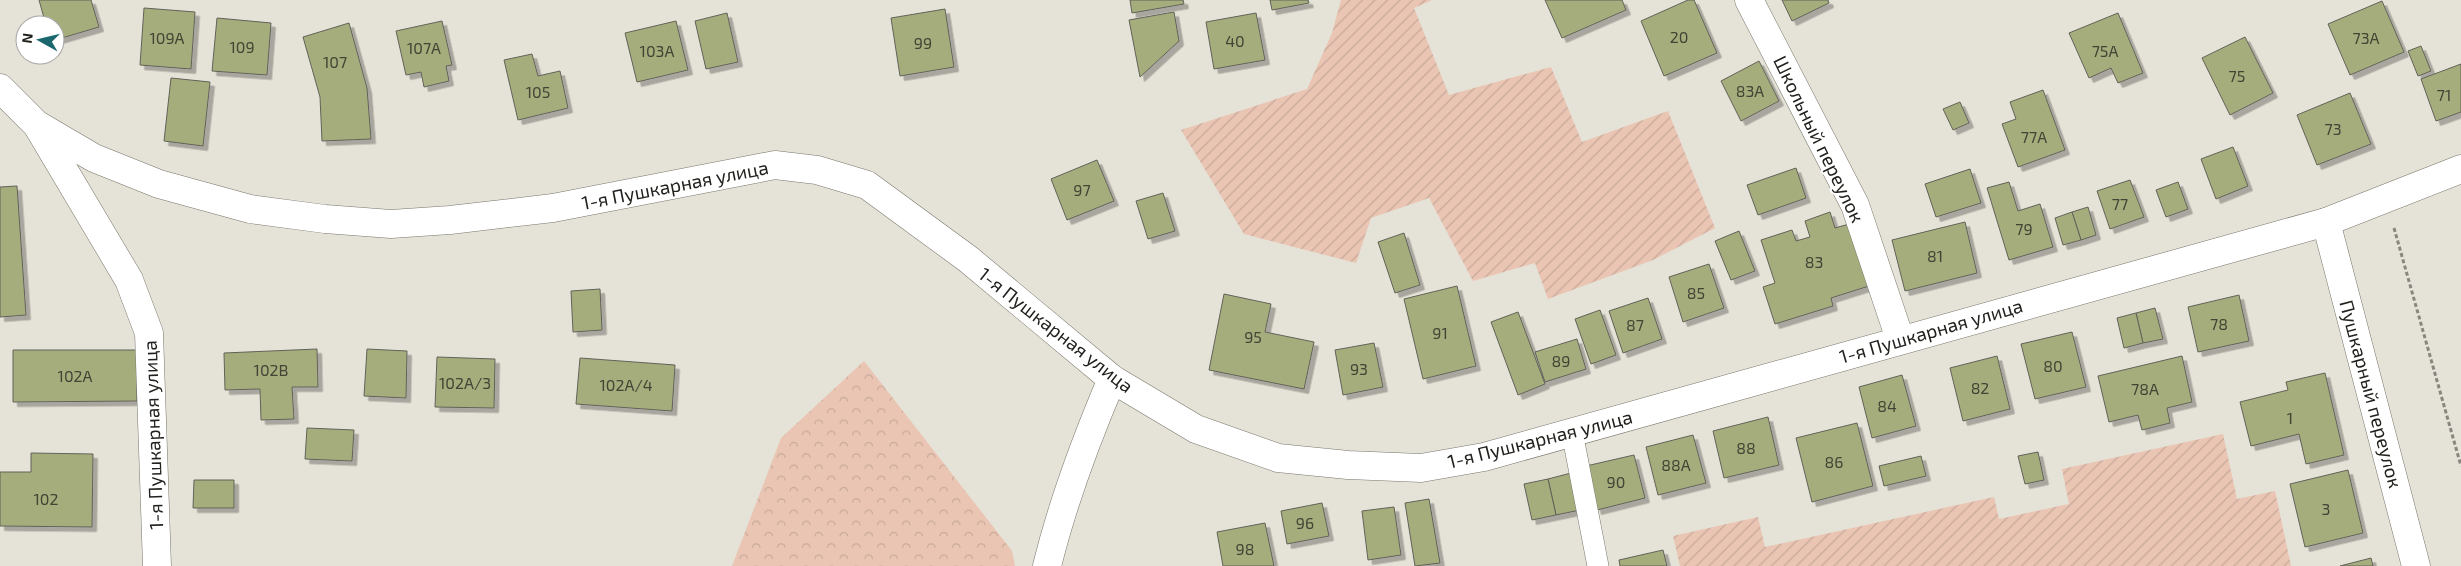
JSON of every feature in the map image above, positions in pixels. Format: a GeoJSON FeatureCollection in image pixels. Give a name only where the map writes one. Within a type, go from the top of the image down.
{"type":"FeatureCollection","features":[{"type":"Feature","properties":{"kind":"street","name":"Школьный переулок"},"geometry":{"type":"LineString","coordinates":[[1749,0],[1855,205],[1900,339]]}},
{"type":"Feature","properties":{"kind":"street","name":"1-я Пушкарная улица"},"geometry":{"type":"LineString","coordinates":[[0,88],[36,124],[128,280],[150,333],[157,566]]}},
{"type":"Feature","properties":{"kind":"street","name":"1-я Пушкарная улица"},"geometry":{"type":"LineString","coordinates":[[36,124],[94,158],[159,184],[250,208],[325,219],[391,224],[450,220],[553,208],[775,165],[817,170],[868,185],[968,260],[1112,378],[1196,430],[1278,458],[1348,465],[1421,468],[1484,457],[1900,339],[2326,222],[2461,169]]}},
{"type":"Feature","properties":{"kind":"street","name":"Пушкарный переулок"},"geometry":{"type":"LineString","coordinates":[[2326,222],[2416,566]]}},
{"type":"Feature","properties":{"kind":"street"},"geometry":{"type":"LineString","coordinates":[[1047,566],[1060,514],[1092,425],[1112,378]]}},
{"type":"Feature","properties":{"kind":"lane"},"geometry":{"type":"LineString","coordinates":[[1572,432],[1598,566]]}},
{"type":"Feature","properties":{"kind":"path"},"geometry":{"type":"LineString","coordinates":[[2386,199],[2461,466]]}},
{"type":"Feature","properties":{"kind":"green space"},"geometry":{"type":"Polygon","coordinates":[[[1341,0],[1432,0],[1414,8],[1449,95],[1551,67],[1582,142],[1668,111],[1715,228],[1653,260],[1548,299],[1535,263],[1473,281],[1429,198],[1371,218],[1356,263],[1244,234],[1181,130],[1307,89],[1332,33],[1341,0]]]}},
{"type":"Feature","properties":{"kind":"green space"},"geometry":{"type":"Polygon","coordinates":[[[864,361],[1012,551],[1015,566],[732,566],[781,438],[864,361]]]}},
{"type":"Feature","properties":{"kind":"green space"},"geometry":{"type":"Polygon","coordinates":[[[2223,434],[2237,499],[2275,491],[2291,566],[1680,566],[1673,536],[1758,517],[1765,547],[1994,497],[1999,519],[2069,504],[2062,469],[2223,434]]]}},
{"type":"Feature","properties":{"kind":"building"},"geometry":{"type":"Polygon","coordinates":[[[39,0],[91,0],[99,27],[65,37],[65,15],[43,15],[39,0]]]}},
{"type":"Feature","properties":{"kind":"building"},"geometry":{"type":"Polygon","coordinates":[[[1130,0],[1183,0],[1184,4],[1132,13],[1130,0]]]}},
{"type":"Feature","properties":{"kind":"building"},"geometry":{"type":"Polygon","coordinates":[[[1270,0],[1308,0],[1309,3],[1272,10],[1270,0]]]}},
{"type":"Feature","properties":{"kind":"building"},"geometry":{"type":"Polygon","coordinates":[[[1545,0],[1622,0],[1626,10],[1562,38],[1545,0]]]}},
{"type":"Feature","properties":{"kind":"building"},"geometry":{"type":"Polygon","coordinates":[[[1688,0],[1694,0],[1717,53],[1664,76],[1641,21],[1688,0]]]}},
{"type":"Feature","properties":{"kind":"building"},"geometry":{"type":"Polygon","coordinates":[[[1782,0],[1828,0],[1829,3],[1792,21],[1782,0]]]}},
{"type":"Feature","properties":{"kind":"building"},"geometry":{"type":"Polygon","coordinates":[[[2382,1],[2404,52],[2350,75],[2328,24],[2382,1]]]}},
{"type":"Feature","properties":{"kind":"building"},"geometry":{"type":"Polygon","coordinates":[[[144,8],[195,12],[191,69],[140,65],[144,8]]]}},
{"type":"Feature","properties":{"kind":"building"},"geometry":{"type":"Polygon","coordinates":[[[945,9],[954,67],[900,76],[891,18],[945,9]]]}},
{"type":"Feature","properties":{"kind":"building"},"geometry":{"type":"Polygon","coordinates":[[[1174,12],[1179,41],[1140,77],[1129,20],[1174,12]]]}},
{"type":"Feature","properties":{"kind":"building"},"geometry":{"type":"Polygon","coordinates":[[[727,13],[738,62],[706,69],[695,21],[727,13]]]}},
{"type":"Feature","properties":{"kind":"building"},"geometry":{"type":"Polygon","coordinates":[[[1256,13],[1265,60],[1214,69],[1206,22],[1256,13]]]}},
{"type":"Feature","properties":{"kind":"building"},"geometry":{"type":"Polygon","coordinates":[[[2118,13],[2143,73],[2118,83],[2111,68],[2089,78],[2069,33],[2118,13]]]}},
{"type":"Feature","properties":{"kind":"building"},"geometry":{"type":"Polygon","coordinates":[[[217,18],[271,23],[267,75],[212,71],[217,18]]]}},
{"type":"Feature","properties":{"kind":"building"},"geometry":{"type":"Polygon","coordinates":[[[442,21],[452,65],[446,66],[449,81],[424,87],[421,72],[406,75],[396,31],[442,21]]]}},
{"type":"Feature","properties":{"kind":"building"},"geometry":{"type":"Polygon","coordinates":[[[676,21],[688,70],[637,82],[625,33],[676,21]]]}},
{"type":"Feature","properties":{"kind":"building"},"geometry":{"type":"Polygon","coordinates":[[[349,23],[367,88],[371,139],[322,141],[320,97],[303,37],[349,23]]]}},
{"type":"Feature","properties":{"kind":"building"},"geometry":{"type":"Polygon","coordinates":[[[2245,37],[2273,93],[2230,115],[2202,58],[2245,37]]]}},
{"type":"Feature","properties":{"kind":"building"},"geometry":{"type":"Polygon","coordinates":[[[2421,46],[2431,71],[2418,76],[2408,51],[2421,46]]]}},
{"type":"Feature","properties":{"kind":"building"},"geometry":{"type":"Polygon","coordinates":[[[532,54],[538,76],[560,71],[568,108],[518,120],[504,60],[532,54]]]}},
{"type":"Feature","properties":{"kind":"building"},"geometry":{"type":"Polygon","coordinates":[[[1759,61],[1779,101],[1741,121],[1721,81],[1759,61]]]}},
{"type":"Feature","properties":{"kind":"building"},"geometry":{"type":"Polygon","coordinates":[[[2461,64],[2461,112],[2436,121],[2421,79],[2461,64]]]}},
{"type":"Feature","properties":{"kind":"building"},"geometry":{"type":"Polygon","coordinates":[[[171,78],[210,82],[203,146],[164,141],[171,78]]]}},
{"type":"Feature","properties":{"kind":"building"},"geometry":{"type":"Polygon","coordinates":[[[2043,90],[2065,150],[2018,167],[2002,124],[2016,119],[2010,102],[2043,90]]]}},
{"type":"Feature","properties":{"kind":"building"},"geometry":{"type":"Polygon","coordinates":[[[2350,93],[2371,144],[2317,165],[2297,115],[2350,93]]]}},
{"type":"Feature","properties":{"kind":"building"},"geometry":{"type":"Polygon","coordinates":[[[1960,102],[1969,123],[1953,130],[1943,109],[1960,102]]]}},
{"type":"Feature","properties":{"kind":"building"},"geometry":{"type":"Polygon","coordinates":[[[2233,147],[2248,186],[2216,199],[2201,159],[2233,147]]]}},
{"type":"Feature","properties":{"kind":"building"},"geometry":{"type":"Polygon","coordinates":[[[1097,160],[1114,201],[1067,220],[1051,179],[1097,160]]]}},
{"type":"Feature","properties":{"kind":"building"},"geometry":{"type":"Polygon","coordinates":[[[1796,168],[1806,198],[1758,215],[1747,185],[1796,168]]]}},
{"type":"Feature","properties":{"kind":"building"},"geometry":{"type":"Polygon","coordinates":[[[1970,169],[1981,203],[1936,217],[1925,184],[1970,169]]]}},
{"type":"Feature","properties":{"kind":"building"},"geometry":{"type":"Polygon","coordinates":[[[2130,180],[2144,217],[2110,229],[2097,191],[2130,180]]]}},
{"type":"Feature","properties":{"kind":"building"},"geometry":{"type":"Polygon","coordinates":[[[2009,182],[2018,211],[2040,204],[2053,247],[2009,260],[1987,188],[2009,182]]]}},
{"type":"Feature","properties":{"kind":"building"},"geometry":{"type":"Polygon","coordinates":[[[2178,182],[2188,209],[2166,217],[2156,190],[2178,182]]]}},
{"type":"Feature","properties":{"kind":"building"},"geometry":{"type":"Polygon","coordinates":[[[17,186],[26,315],[0,317],[0,187],[17,186]]]}},
{"type":"Feature","properties":{"kind":"building"},"geometry":{"type":"Polygon","coordinates":[[[1163,193],[1175,231],[1148,239],[1136,201],[1163,193]]]}},
{"type":"Feature","properties":{"kind":"building"},"geometry":{"type":"Polygon","coordinates":[[[2088,207],[2096,235],[2081,240],[2072,212],[2088,207]]]}},
{"type":"Feature","properties":{"kind":"building"},"geometry":{"type":"Polygon","coordinates":[[[1830,212],[1835,228],[1849,224],[1869,286],[1831,298],[1833,306],[1775,324],[1763,287],[1775,283],[1761,240],[1792,230],[1796,241],[1810,237],[1805,221],[1830,212]]]}},
{"type":"Feature","properties":{"kind":"building"},"geometry":{"type":"Polygon","coordinates":[[[2072,212],[2081,240],[2063,245],[2055,218],[2072,212]]]}},
{"type":"Feature","properties":{"kind":"building"},"geometry":{"type":"Polygon","coordinates":[[[1965,222],[1977,273],[1905,291],[1892,240],[1965,222]]]}},
{"type":"Feature","properties":{"kind":"building"},"geometry":{"type":"Polygon","coordinates":[[[1739,231],[1755,271],[1731,280],[1715,241],[1739,231]]]}},
{"type":"Feature","properties":{"kind":"building"},"geometry":{"type":"Polygon","coordinates":[[[1404,233],[1420,285],[1395,293],[1378,242],[1404,233]]]}},
{"type":"Feature","properties":{"kind":"building"},"geometry":{"type":"Polygon","coordinates":[[[1709,264],[1724,308],[1683,322],[1669,277],[1709,264]]]}},
{"type":"Feature","properties":{"kind":"building"},"geometry":{"type":"Polygon","coordinates":[[[1457,286],[1476,366],[1423,379],[1404,299],[1457,286]]]}},
{"type":"Feature","properties":{"kind":"building"},"geometry":{"type":"Polygon","coordinates":[[[600,289],[602,330],[573,332],[571,291],[600,289]]]}},
{"type":"Feature","properties":{"kind":"building"},"geometry":{"type":"Polygon","coordinates":[[[1224,294],[1271,304],[1265,332],[1314,342],[1304,389],[1209,370],[1224,294]]]}},
{"type":"Feature","properties":{"kind":"building"},"geometry":{"type":"Polygon","coordinates":[[[2239,295],[2249,341],[2198,352],[2188,307],[2239,295]]]}},
{"type":"Feature","properties":{"kind":"building"},"geometry":{"type":"Polygon","coordinates":[[[1648,298],[1662,339],[1623,353],[1609,311],[1648,298]]]}},
{"type":"Feature","properties":{"kind":"building"},"geometry":{"type":"Polygon","coordinates":[[[2155,308],[2163,339],[2143,343],[2136,313],[2155,308]]]}},
{"type":"Feature","properties":{"kind":"building"},"geometry":{"type":"Polygon","coordinates":[[[1600,310],[1616,355],[1591,364],[1575,319],[1600,310]]]}},
{"type":"Feature","properties":{"kind":"building"},"geometry":{"type":"Polygon","coordinates":[[[1518,312],[1545,384],[1518,395],[1491,322],[1518,312]]]}},
{"type":"Feature","properties":{"kind":"building"},"geometry":{"type":"Polygon","coordinates":[[[2136,313],[2143,343],[2124,348],[2117,318],[2136,313]]]}},
{"type":"Feature","properties":{"kind":"building"},"geometry":{"type":"Polygon","coordinates":[[[2072,332],[2086,387],[2035,399],[2021,344],[2072,332]]]}},
{"type":"Feature","properties":{"kind":"building"},"geometry":{"type":"Polygon","coordinates":[[[1577,339],[1586,369],[1545,382],[1535,352],[1577,339]]]}},
{"type":"Feature","properties":{"kind":"building"},"geometry":{"type":"Polygon","coordinates":[[[1374,343],[1383,387],[1343,395],[1335,350],[1374,343]]]}},
{"type":"Feature","properties":{"kind":"building"},"geometry":{"type":"Polygon","coordinates":[[[317,349],[318,387],[292,387],[294,419],[261,420],[260,389],[225,390],[224,353],[317,349]]]}},
{"type":"Feature","properties":{"kind":"building"},"geometry":{"type":"Polygon","coordinates":[[[367,349],[407,351],[406,398],[364,396],[367,349]]]}},
{"type":"Feature","properties":{"kind":"building"},"geometry":{"type":"Polygon","coordinates":[[[13,350],[137,350],[137,401],[13,402],[13,350]]]}},
{"type":"Feature","properties":{"kind":"building"},"geometry":{"type":"Polygon","coordinates":[[[1997,356],[2010,409],[1963,421],[1950,368],[1997,356]]]}},
{"type":"Feature","properties":{"kind":"building"},"geometry":{"type":"Polygon","coordinates":[[[2182,356],[2192,402],[2167,408],[2170,423],[2142,430],[2138,415],[2109,422],[2098,376],[2182,356]]]}},
{"type":"Feature","properties":{"kind":"building"},"geometry":{"type":"Polygon","coordinates":[[[437,357],[495,359],[494,408],[435,407],[437,357]]]}},
{"type":"Feature","properties":{"kind":"building"},"geometry":{"type":"Polygon","coordinates":[[[580,358],[675,365],[672,411],[576,404],[580,358]]]}},
{"type":"Feature","properties":{"kind":"building"},"geometry":{"type":"Polygon","coordinates":[[[2325,373],[2344,455],[2306,464],[2299,434],[2251,446],[2240,402],[2288,390],[2286,382],[2325,373]]]}},
{"type":"Feature","properties":{"kind":"building"},"geometry":{"type":"Polygon","coordinates":[[[1902,375],[1916,426],[1872,438],[1859,387],[1902,375]]]}},
{"type":"Feature","properties":{"kind":"building"},"geometry":{"type":"Polygon","coordinates":[[[1768,417],[1779,465],[1724,478],[1713,431],[1768,417]]]}},
{"type":"Feature","properties":{"kind":"building"},"geometry":{"type":"Polygon","coordinates":[[[1857,423],[1873,486],[1812,502],[1796,438],[1857,423]]]}},
{"type":"Feature","properties":{"kind":"building"},"geometry":{"type":"Polygon","coordinates":[[[307,428],[354,430],[352,461],[305,459],[307,428]]]}},
{"type":"Feature","properties":{"kind":"building"},"geometry":{"type":"Polygon","coordinates":[[[1693,435],[1706,483],[1658,495],[1646,447],[1693,435]]]}},
{"type":"Feature","properties":{"kind":"building"},"geometry":{"type":"Polygon","coordinates":[[[2038,452],[2044,480],[2025,484],[2018,456],[2038,452]]]}},
{"type":"Feature","properties":{"kind":"building"},"geometry":{"type":"Polygon","coordinates":[[[31,453],[93,454],[92,527],[0,526],[0,472],[31,472],[31,453]]]}},
{"type":"Feature","properties":{"kind":"building"},"geometry":{"type":"Polygon","coordinates":[[[1634,455],[1645,498],[1597,510],[1586,466],[1634,455]]]}},
{"type":"Feature","properties":{"kind":"building"},"geometry":{"type":"Polygon","coordinates":[[[1921,456],[1926,476],[1884,486],[1879,466],[1921,456]]]}},
{"type":"Feature","properties":{"kind":"building"},"geometry":{"type":"Polygon","coordinates":[[[2348,470],[2363,533],[2305,547],[2290,484],[2348,470]]]}},
{"type":"Feature","properties":{"kind":"building"},"geometry":{"type":"Polygon","coordinates":[[[1571,473],[1580,510],[1556,515],[1548,479],[1571,473]]]}},
{"type":"Feature","properties":{"kind":"building"},"geometry":{"type":"Polygon","coordinates":[[[1548,479],[1556,515],[1532,520],[1524,484],[1548,479]]]}},
{"type":"Feature","properties":{"kind":"building"},"geometry":{"type":"Polygon","coordinates":[[[194,480],[234,480],[234,508],[193,508],[194,480]]]}},
{"type":"Feature","properties":{"kind":"building"},"geometry":{"type":"Polygon","coordinates":[[[1429,499],[1440,563],[1415,566],[1405,503],[1429,499]]]}},
{"type":"Feature","properties":{"kind":"building"},"geometry":{"type":"Polygon","coordinates":[[[1322,503],[1329,536],[1287,544],[1281,511],[1322,503]]]}},
{"type":"Feature","properties":{"kind":"building"},"geometry":{"type":"Polygon","coordinates":[[[1394,507],[1401,555],[1368,560],[1362,511],[1394,507]]]}},
{"type":"Feature","properties":{"kind":"building"},"geometry":{"type":"Polygon","coordinates":[[[1265,523],[1274,566],[1223,566],[1217,532],[1265,523]]]}},
{"type":"Feature","properties":{"kind":"building"},"geometry":{"type":"Polygon","coordinates":[[[1663,550],[1667,566],[1620,566],[1619,560],[1663,550]]]}},
{"type":"Feature","properties":{"kind":"building"},"geometry":{"type":"Polygon","coordinates":[[[2371,558],[2373,566],[2340,566],[2371,558]]]}}]}
